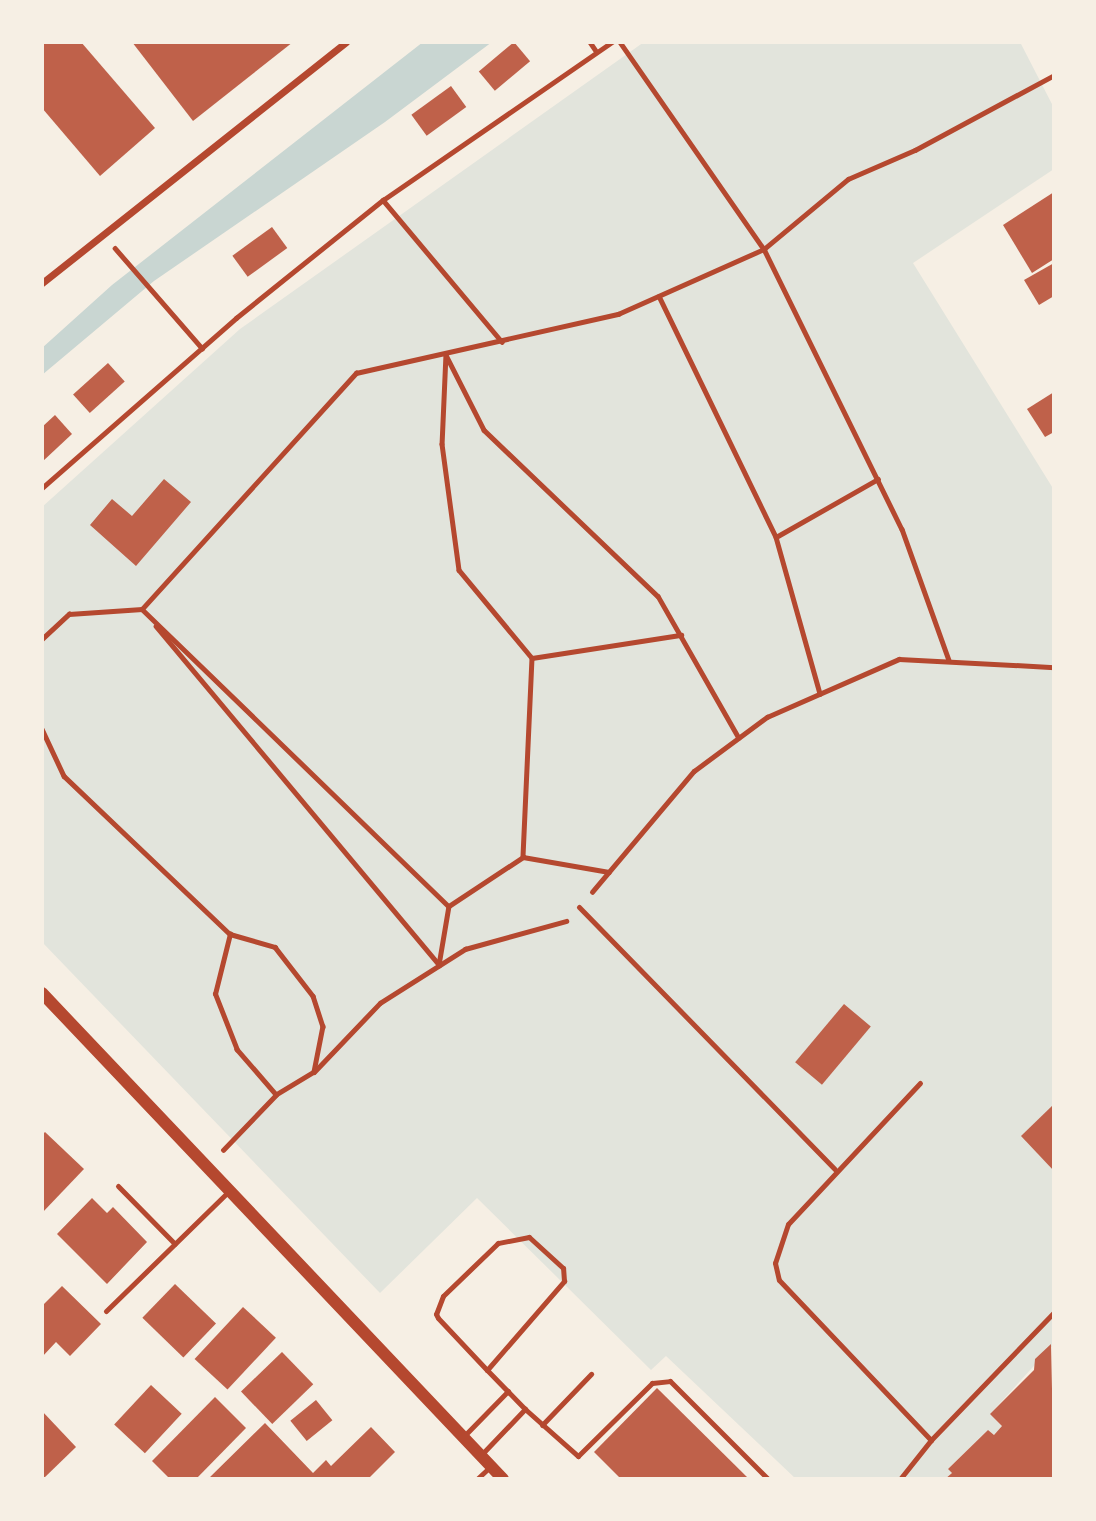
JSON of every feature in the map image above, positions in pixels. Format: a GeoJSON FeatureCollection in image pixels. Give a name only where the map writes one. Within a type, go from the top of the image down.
{"type":"FeatureCollection","features":[{"type":"Feature","properties":{"kind":"street"},"geometry":{"type":"LineString","coordinates":[[42,284],[346,42]]}},
{"type":"Feature","properties":{"kind":"street"},"geometry":{"type":"LineString","coordinates":[[42,993],[206,1169],[503,1479]]}},
{"type":"Feature","properties":{"kind":"lane"},"geometry":{"type":"LineString","coordinates":[[579,907],[835,1169]]}},
{"type":"Feature","properties":{"kind":"lane"},"geometry":{"type":"LineString","coordinates":[[920,1083],[835,1169],[788,1224],[776,1252],[779,1280],[931,1440]]}},
{"type":"Feature","properties":{"kind":"lane"},"geometry":{"type":"LineString","coordinates":[[118,1186],[175,1244]]}},
{"type":"Feature","properties":{"kind":"lane"},"geometry":{"type":"LineString","coordinates":[[106,1311],[228,1192]]}},
{"type":"Feature","properties":{"kind":"lane"},"geometry":{"type":"LineString","coordinates":[[487,1370],[565,1281],[563,1268],[529,1237],[498,1244],[437,1305],[438,1318],[487,1370],[525,1409],[578,1456],[652,1384],[670,1381],[768,1479]]}},
{"type":"Feature","properties":{"kind":"lane"},"geometry":{"type":"LineString","coordinates":[[900,1479],[931,1440],[1054,1312]]}},
{"type":"Feature","properties":{"kind":"lane"},"geometry":{"type":"LineString","coordinates":[[542,1425],[591,1374]]}},
{"type":"Feature","properties":{"kind":"lane"},"geometry":{"type":"LineString","coordinates":[[463,1437],[508,1391]]}},
{"type":"Feature","properties":{"kind":"lane"},"geometry":{"type":"LineString","coordinates":[[481,1455],[525,1409]]}},
{"type":"Feature","properties":{"kind":"lane"},"geometry":{"type":"LineString","coordinates":[[477,1479],[491,1466]]}},
{"type":"Feature","properties":{"kind":"path"},"geometry":{"type":"LineString","coordinates":[[590,42],[596,51]]}},
{"type":"Feature","properties":{"kind":"path"},"geometry":{"type":"LineString","coordinates":[[42,488],[202,348],[383,200],[612,42]]}},
{"type":"Feature","properties":{"kind":"path"},"geometry":{"type":"LineString","coordinates":[[620,42],[764,249],[902,529],[949,660]]}},
{"type":"Feature","properties":{"kind":"path"},"geometry":{"type":"LineString","coordinates":[[42,639],[69,614],[142,609],[356,373],[618,314],[764,249],[848,179],[915,150],[1054,75]]}},
{"type":"Feature","properties":{"kind":"path"},"geometry":{"type":"LineString","coordinates":[[383,200],[502,342]]}},
{"type":"Feature","properties":{"kind":"path"},"geometry":{"type":"LineString","coordinates":[[121,255],[202,348]]}},
{"type":"Feature","properties":{"kind":"path"},"geometry":{"type":"LineString","coordinates":[[659,296],[776,537],[820,694]]}},
{"type":"Feature","properties":{"kind":"path"},"geometry":{"type":"LineString","coordinates":[[446,354],[484,430],[658,596],[738,738]]}},
{"type":"Feature","properties":{"kind":"path"},"geometry":{"type":"LineString","coordinates":[[446,354],[442,444],[459,570],[532,658],[523,857]]}},
{"type":"Feature","properties":{"kind":"path"},"geometry":{"type":"LineString","coordinates":[[776,537],[877,479]]}},
{"type":"Feature","properties":{"kind":"path"},"geometry":{"type":"LineString","coordinates":[[142,609],[449,906]]}},
{"type":"Feature","properties":{"kind":"path"},"geometry":{"type":"LineString","coordinates":[[142,609],[439,965]]}},
{"type":"Feature","properties":{"kind":"path"},"geometry":{"type":"LineString","coordinates":[[532,658],[681,635]]}},
{"type":"Feature","properties":{"kind":"path"},"geometry":{"type":"LineString","coordinates":[[206,1169],[275,1095],[314,1072],[380,1003],[465,950],[568,921],[694,771],[767,717],[899,659],[1054,667]]}},
{"type":"Feature","properties":{"kind":"path"},"geometry":{"type":"LineString","coordinates":[[42,729],[65,776],[230,934],[275,947],[313,996],[323,1026],[314,1072]]}},
{"type":"Feature","properties":{"kind":"path"},"geometry":{"type":"LineString","coordinates":[[439,965],[449,906],[523,857],[609,872]]}},
{"type":"Feature","properties":{"kind":"path"},"geometry":{"type":"LineString","coordinates":[[230,934],[215,994],[237,1050],[275,1095]]}},
{"type":"Feature","properties":{"kind":"shaded area"},"geometry":{"type":"Polygon","coordinates":[[[423,42],[492,42],[385,122],[154,281],[42,375],[42,348],[112,285],[423,42]]]}},
{"type":"Feature","properties":{"kind":"shaded area"},"geometry":{"type":"Polygon","coordinates":[[[644,42],[1020,42],[1054,108],[1054,169],[913,263],[1054,490],[1054,1344],[990,1414],[1002,1426],[994,1435],[988,1430],[948,1469],[952,1473],[945,1479],[796,1479],[666,1356],[651,1370],[477,1198],[380,1293],[42,942],[42,507],[240,329],[644,42]]]}},
{"type":"Feature","properties":{"kind":"building"},"geometry":{"type":"Polygon","coordinates":[[[42,42],[81,42],[155,128],[100,176],[42,108],[42,42]]]}},
{"type":"Feature","properties":{"kind":"building"},"geometry":{"type":"Polygon","coordinates":[[[132,42],[293,42],[193,121],[132,42]]]}},
{"type":"Feature","properties":{"kind":"building"},"geometry":{"type":"Polygon","coordinates":[[[514,42],[530,61],[495,91],[479,72],[514,42]]]}},
{"type":"Feature","properties":{"kind":"building"},"geometry":{"type":"Polygon","coordinates":[[[451,86],[466,107],[427,136],[411,115],[451,86]]]}},
{"type":"Feature","properties":{"kind":"building"},"geometry":{"type":"Polygon","coordinates":[[[1054,192],[1054,259],[1032,273],[1003,225],[1054,192]]]}},
{"type":"Feature","properties":{"kind":"building"},"geometry":{"type":"Polygon","coordinates":[[[272,227],[287,248],[248,277],[232,256],[272,227]]]}},
{"type":"Feature","properties":{"kind":"building"},"geometry":{"type":"Polygon","coordinates":[[[1054,263],[1054,296],[1039,305],[1024,280],[1054,263]]]}},
{"type":"Feature","properties":{"kind":"building"},"geometry":{"type":"Polygon","coordinates":[[[108,363],[125,382],[90,413],[73,394],[108,363]]]}},
{"type":"Feature","properties":{"kind":"building"},"geometry":{"type":"Polygon","coordinates":[[[1054,392],[1054,432],[1045,437],[1027,409],[1054,392]]]}},
{"type":"Feature","properties":{"kind":"building"},"geometry":{"type":"Polygon","coordinates":[[[55,415],[72,434],[42,462],[42,427],[55,415]]]}},
{"type":"Feature","properties":{"kind":"building"},"geometry":{"type":"Polygon","coordinates":[[[164,479],[191,502],[136,566],[90,525],[112,499],[132,516],[164,479]]]}},
{"type":"Feature","properties":{"kind":"building"},"geometry":{"type":"Polygon","coordinates":[[[844,1004],[871,1026],[822,1085],[795,1062],[844,1004]]]}},
{"type":"Feature","properties":{"kind":"building"},"geometry":{"type":"Polygon","coordinates":[[[1054,1104],[1054,1171],[1021,1136],[1054,1104]]]}},
{"type":"Feature","properties":{"kind":"building"},"geometry":{"type":"Polygon","coordinates":[[[45,1132],[84,1169],[42,1213],[42,1135],[45,1132]]]}},
{"type":"Feature","properties":{"kind":"building"},"geometry":{"type":"Polygon","coordinates":[[[92,1198],[107,1213],[113,1207],[147,1242],[107,1284],[57,1234],[92,1198]]]}},
{"type":"Feature","properties":{"kind":"building"},"geometry":{"type":"Polygon","coordinates":[[[175,1284],[216,1324],[183,1357],[142,1318],[175,1284]]]}},
{"type":"Feature","properties":{"kind":"building"},"geometry":{"type":"Polygon","coordinates":[[[62,1286],[101,1324],[70,1356],[56,1342],[42,1357],[42,1306],[62,1286]]]}},
{"type":"Feature","properties":{"kind":"building"},"geometry":{"type":"Polygon","coordinates":[[[243,1307],[276,1338],[227,1390],[195,1359],[243,1307]]]}},
{"type":"Feature","properties":{"kind":"building"},"geometry":{"type":"Polygon","coordinates":[[[1051,1344],[1054,1479],[945,1479],[952,1473],[948,1469],[988,1430],[994,1435],[1002,1426],[990,1414],[1034,1370],[1035,1359],[1051,1344]]]}},
{"type":"Feature","properties":{"kind":"building"},"geometry":{"type":"Polygon","coordinates":[[[282,1352],[313,1384],[272,1424],[241,1392],[282,1352]]]}},
{"type":"Feature","properties":{"kind":"building"},"geometry":{"type":"Polygon","coordinates":[[[151,1385],[182,1414],[145,1453],[114,1424],[151,1385]]]}},
{"type":"Feature","properties":{"kind":"building"},"geometry":{"type":"Polygon","coordinates":[[[657,1388],[749,1479],[621,1479],[594,1452],[657,1388]]]}},
{"type":"Feature","properties":{"kind":"building"},"geometry":{"type":"Polygon","coordinates":[[[215,1397],[246,1428],[196,1479],[170,1479],[152,1461],[215,1397]]]}},
{"type":"Feature","properties":{"kind":"building"},"geometry":{"type":"Polygon","coordinates":[[[316,1400],[332,1420],[307,1441],[290,1421],[316,1400]]]}},
{"type":"Feature","properties":{"kind":"building"},"geometry":{"type":"Polygon","coordinates":[[[42,1411],[76,1447],[43,1479],[42,1479],[42,1411]]]}},
{"type":"Feature","properties":{"kind":"building"},"geometry":{"type":"Polygon","coordinates":[[[265,1423],[313,1473],[326,1460],[331,1466],[371,1427],[395,1452],[368,1479],[208,1479],[265,1423]]]}}]}
